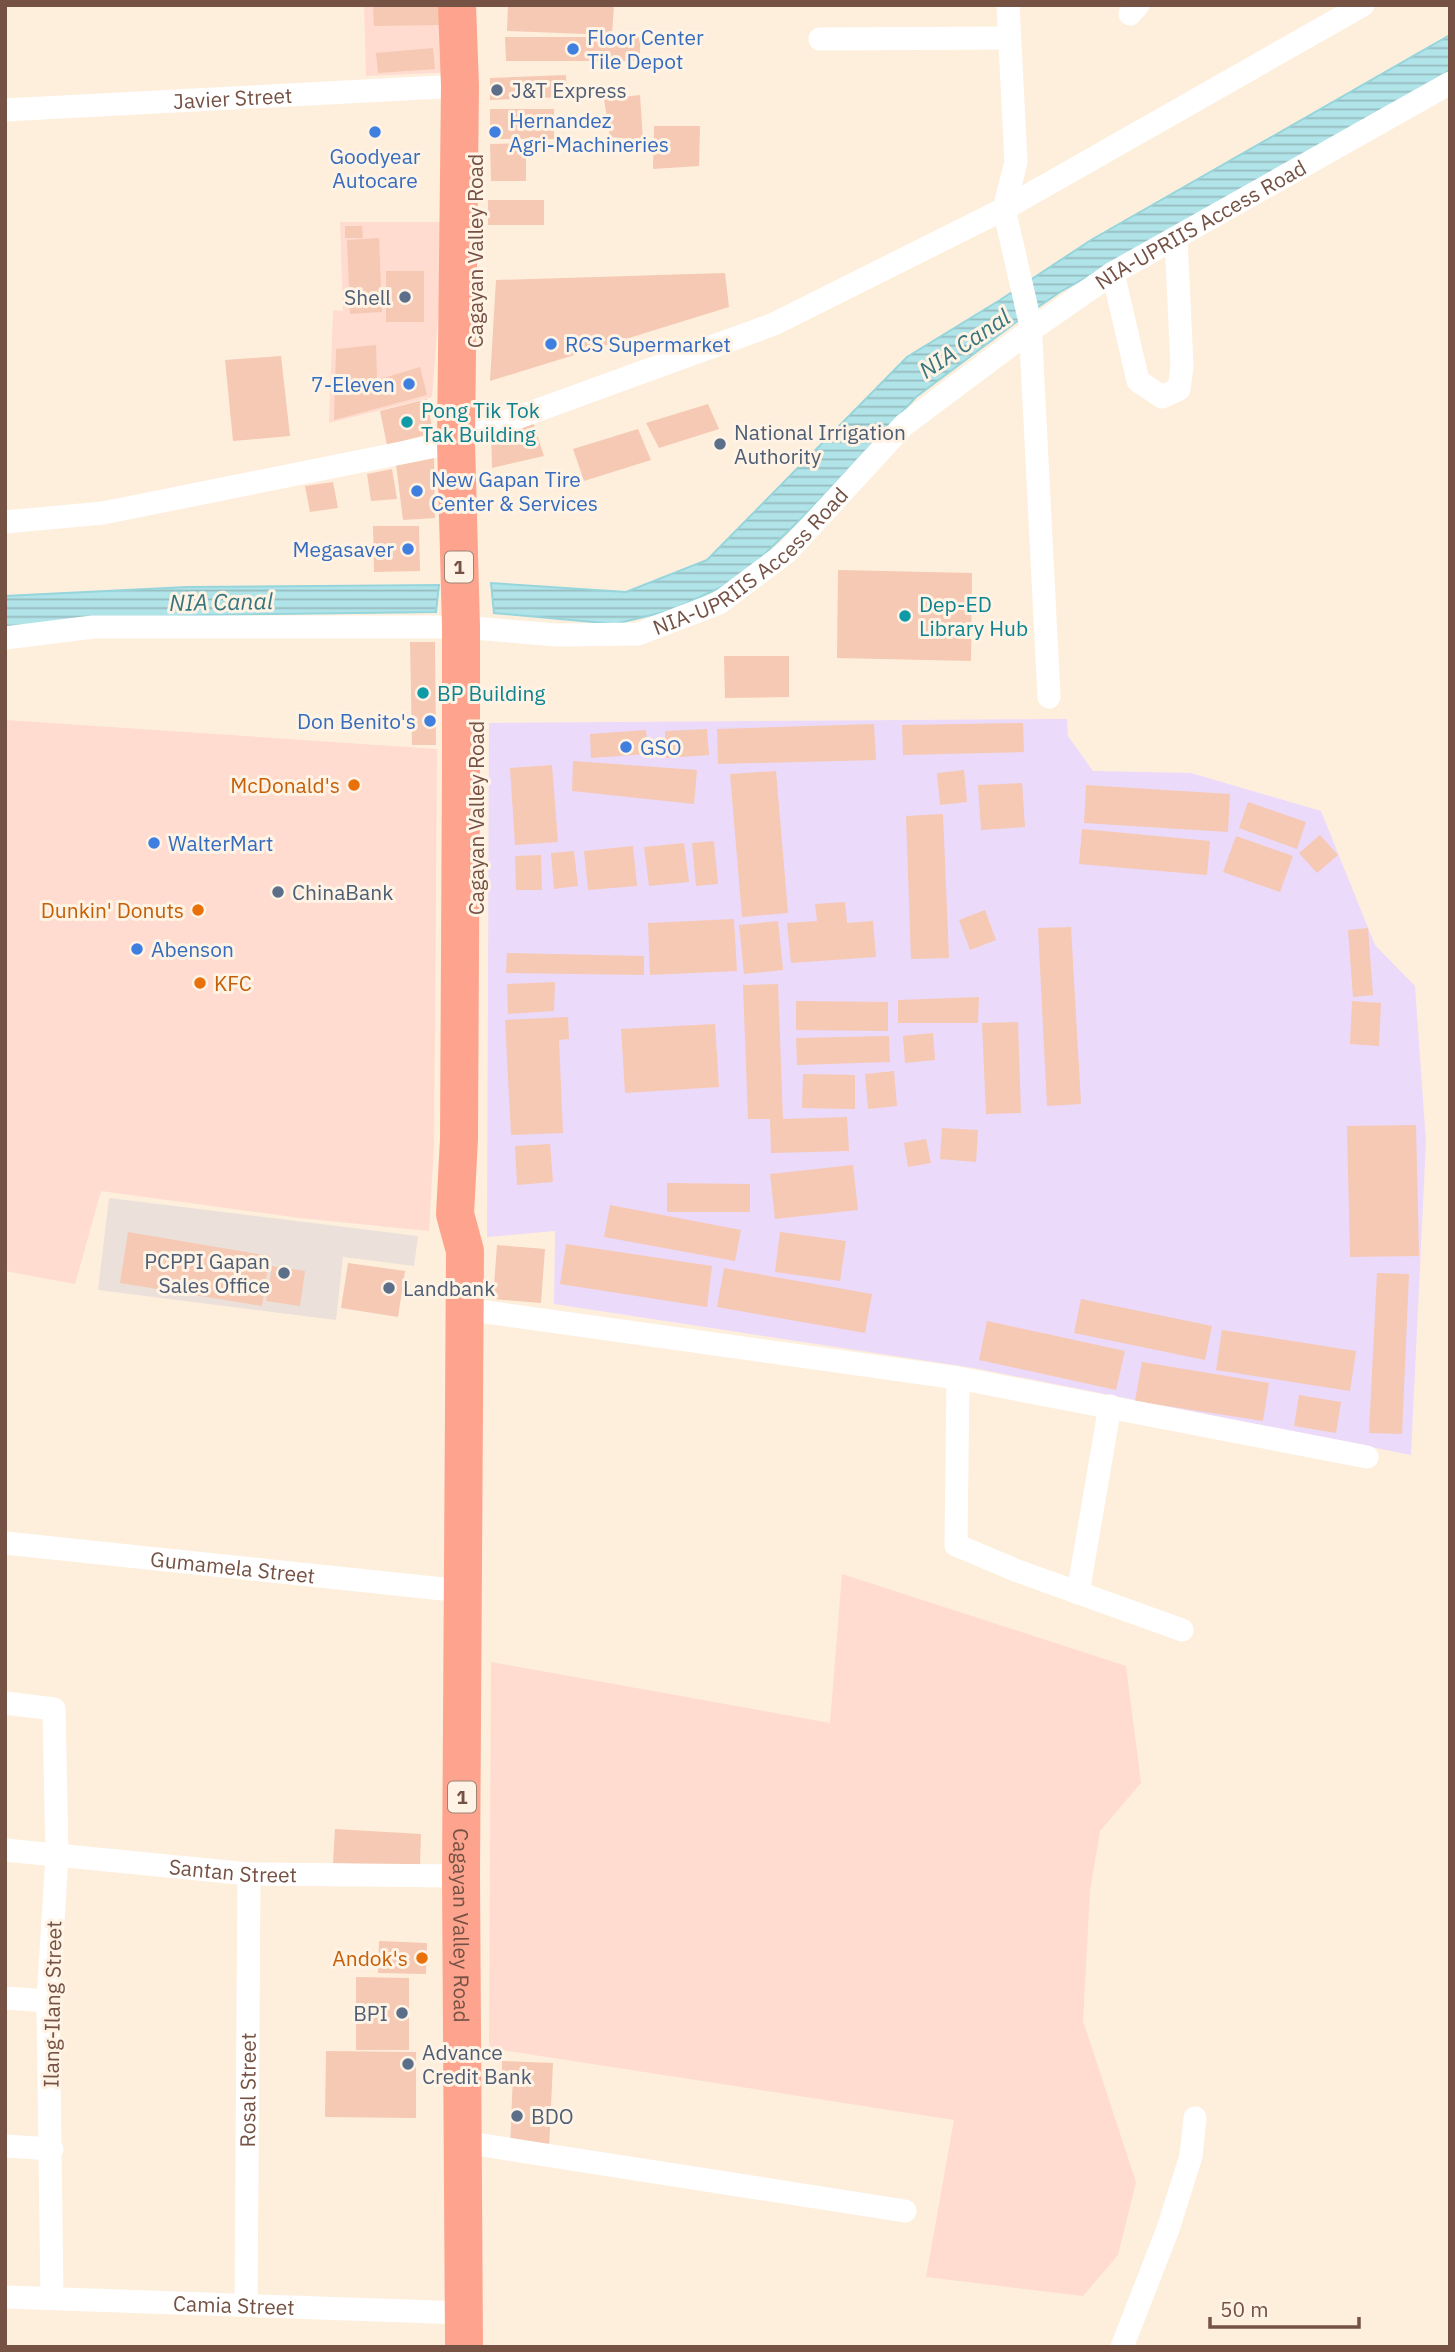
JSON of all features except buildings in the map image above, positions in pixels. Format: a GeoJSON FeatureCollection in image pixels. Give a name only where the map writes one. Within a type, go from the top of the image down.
{"type":"FeatureCollection","features":[{"type":"Feature","properties":{"kind":"highway","name":"Cagayan Valley Road"},"geometry":{"type":"LineString","coordinates":[[457,5],[465,438],[472,492],[468,627],[477,1175],[476,1215],[465,1251],[464,1309],[461,1876],[465,2330]]}},
{"type":"Feature","properties":{"kind":"highway","name":"Cagayan Valley Road"},"geometry":{"type":"LineString","coordinates":[[465,438],[476,242],[474,5]]}},
{"type":"Feature","properties":{"kind":"street"},"geometry":{"type":"LineString","coordinates":[[1008,5],[1016,162],[1004,209],[1031,326],[1049,697]]}},
{"type":"Feature","properties":{"kind":"street"},"geometry":{"type":"LineString","coordinates":[[5,522],[103,513],[465,438],[774,324],[1004,209],[1363,5]]}},
{"type":"Feature","properties":{"kind":"street"},"geometry":{"type":"LineString","coordinates":[[820,39],[1009,38]]}},
{"type":"Feature","properties":{"kind":"street","name":"NIA-UPRIIS Access Road"},"geometry":{"type":"LineString","coordinates":[[5,638],[93,627],[468,627],[556,635],[638,634],[719,603],[787,552],[904,425],[1031,326],[1113,273],[1450,83]]}},
{"type":"Feature","properties":{"kind":"street","name":"Javier Street"},"geometry":{"type":"LineString","coordinates":[[5,110],[460,86]]}},
{"type":"Feature","properties":{"kind":"street"},"geometry":{"type":"LineString","coordinates":[[1113,273],[1138,381],[1162,397],[1179,389],[1182,366],[1176,238]]}},
{"type":"Feature","properties":{"kind":"street"},"geometry":{"type":"LineString","coordinates":[[464,1309],[958,1378],[1367,1457]]}},
{"type":"Feature","properties":{"kind":"street"},"geometry":{"type":"LineString","coordinates":[[958,1378],[956,1545],[1182,1630]]}},
{"type":"Feature","properties":{"kind":"street"},"geometry":{"type":"LineString","coordinates":[[1078,1593],[1110,1406]]}},
{"type":"Feature","properties":{"kind":"street","name":"Gumamela Street"},"geometry":{"type":"LineString","coordinates":[[5,1543],[462,1591]]}},
{"type":"Feature","properties":{"kind":"street","name":"Ilang-Ilang Street"},"geometry":{"type":"LineString","coordinates":[[5,1703],[54,1709],[57,1856],[48,2001],[52,2298]]}},
{"type":"Feature","properties":{"kind":"street","name":"Santan Street"},"geometry":{"type":"LineString","coordinates":[[5,1850],[249,1874],[461,1876]]}},
{"type":"Feature","properties":{"kind":"street","name":"Rosal Street"},"geometry":{"type":"LineString","coordinates":[[246,2305],[249,1874]]}},
{"type":"Feature","properties":{"kind":"street"},"geometry":{"type":"LineString","coordinates":[[5,1998],[48,2001]]}},
{"type":"Feature","properties":{"kind":"street"},"geometry":{"type":"LineString","coordinates":[[1122,2347],[1176,2204],[1191,2155],[1195,2118]]}},
{"type":"Feature","properties":{"kind":"street"},"geometry":{"type":"LineString","coordinates":[[463,2142],[905,2211]]}},
{"type":"Feature","properties":{"kind":"street"},"geometry":{"type":"LineString","coordinates":[[5,2146],[52,2149]]}},
{"type":"Feature","properties":{"kind":"street","name":"Camia Street"},"geometry":{"type":"LineString","coordinates":[[5,2297],[246,2305],[465,2330]]}},
{"type":"Feature","properties":{"kind":"shaded area"},"geometry":{"type":"Polygon","coordinates":[[[364,5],[451,5],[455,72],[366,76],[364,5]]]}},
{"type":"Feature","properties":{"kind":"shaded area"},"geometry":{"type":"Polygon","coordinates":[[[340,222],[445,222],[432,397],[329,423],[333,310],[343,311],[340,222]]]}},
{"type":"Feature","properties":{"kind":"shaded area"},"geometry":{"type":"Polygon","coordinates":[[[1067,719],[1068,736],[1093,771],[1191,773],[1321,811],[1375,945],[1415,986],[1426,1142],[1411,1455],[974,1368],[554,1304],[555,1231],[487,1237],[489,723],[1067,719]]]}},
{"type":"Feature","properties":{"kind":"shaded area"},"geometry":{"type":"Polygon","coordinates":[[[5,720],[437,749],[434,1144],[429,1231],[300,1218],[101,1191],[75,1284],[5,1271],[5,720]]]}},
{"type":"Feature","properties":{"kind":"shaded area"},"geometry":{"type":"Polygon","coordinates":[[[109,1198],[418,1236],[414,1266],[343,1257],[336,1320],[98,1290],[109,1198]]]}},
{"type":"Feature","properties":{"kind":"shaded area"},"geometry":{"type":"Polygon","coordinates":[[[842,1574],[1126,1666],[1141,1783],[1100,1831],[1090,1890],[1083,2021],[1136,2182],[1118,2255],[1083,2296],[926,2277],[954,2120],[489,2048],[491,1662],[830,1723],[842,1574]]]}},
{"type":"Feature","properties":{"kind":"water","name":"NIA Canal"},"geometry":{"type":"Polygon","coordinates":[[[1450,35],[1450,70],[1301,158],[1060,292],[916,397],[816,504],[739,579],[672,610],[615,624],[494,613],[491,583],[626,592],[707,560],[907,357],[1091,240],[1450,35]]]}},
{"type":"Feature","properties":{"kind":"water","name":"NIA Canal"},"geometry":{"type":"Polygon","coordinates":[[[439,585],[436,612],[206,615],[5,627],[5,596],[187,587],[439,585]]]}},
{"type":"Feature","properties":{"kind":"place","name":"Floor Center Tile Depot"},"geometry":{"type":"Point","coordinates":[573,49]}},
{"type":"Feature","properties":{"kind":"place","name":"J&T Express"},"geometry":{"type":"Point","coordinates":[497,90]}},
{"type":"Feature","properties":{"kind":"place","name":"Goodyear Autocare"},"geometry":{"type":"Point","coordinates":[375,132]}},
{"type":"Feature","properties":{"kind":"place","name":"Hernandez Agri-Machineries"},"geometry":{"type":"Point","coordinates":[495,132]}},
{"type":"Feature","properties":{"kind":"place","name":"Shell"},"geometry":{"type":"Point","coordinates":[405,297]}},
{"type":"Feature","properties":{"kind":"place","name":"RCS Supermarket"},"geometry":{"type":"Point","coordinates":[551,344]}},
{"type":"Feature","properties":{"kind":"place","name":"7-Eleven"},"geometry":{"type":"Point","coordinates":[409,384]}},
{"type":"Feature","properties":{"kind":"place","name":"Pong Tik Tok Tak Building"},"geometry":{"type":"Point","coordinates":[407,422]}},
{"type":"Feature","properties":{"kind":"place","name":"National Irrigation Authority"},"geometry":{"type":"Point","coordinates":[720,444]}},
{"type":"Feature","properties":{"kind":"place","name":"New Gapan Tire Center & Services"},"geometry":{"type":"Point","coordinates":[417,491]}},
{"type":"Feature","properties":{"kind":"place","name":"Megasaver"},"geometry":{"type":"Point","coordinates":[408,549]}},
{"type":"Feature","properties":{"kind":"place","name":"Dep-ED Library Hub"},"geometry":{"type":"Point","coordinates":[905,616]}},
{"type":"Feature","properties":{"kind":"place","name":"BP Building"},"geometry":{"type":"Point","coordinates":[423,693]}},
{"type":"Feature","properties":{"kind":"place","name":"Don Benito's"},"geometry":{"type":"Point","coordinates":[430,721]}},
{"type":"Feature","properties":{"kind":"place","name":"GSO"},"geometry":{"type":"Point","coordinates":[626,747]}},
{"type":"Feature","properties":{"kind":"place","name":"McDonald's"},"geometry":{"type":"Point","coordinates":[354,785]}},
{"type":"Feature","properties":{"kind":"place","name":"WalterMart"},"geometry":{"type":"Point","coordinates":[154,843]}},
{"type":"Feature","properties":{"kind":"place","name":"ChinaBank"},"geometry":{"type":"Point","coordinates":[278,892]}},
{"type":"Feature","properties":{"kind":"place","name":"Dunkin' Donuts"},"geometry":{"type":"Point","coordinates":[198,910]}},
{"type":"Feature","properties":{"kind":"place","name":"Abenson"},"geometry":{"type":"Point","coordinates":[137,949]}},
{"type":"Feature","properties":{"kind":"place","name":"KFC"},"geometry":{"type":"Point","coordinates":[200,983]}},
{"type":"Feature","properties":{"kind":"place","name":"PCPPI Gapan Sales Office"},"geometry":{"type":"Point","coordinates":[284,1273]}},
{"type":"Feature","properties":{"kind":"place","name":"Landbank"},"geometry":{"type":"Point","coordinates":[389,1288]}},
{"type":"Feature","properties":{"kind":"place","name":"Andok's"},"geometry":{"type":"Point","coordinates":[422,1958]}},
{"type":"Feature","properties":{"kind":"place","name":"BPI"},"geometry":{"type":"Point","coordinates":[402,2013]}},
{"type":"Feature","properties":{"kind":"place","name":"Advance Credit Bank"},"geometry":{"type":"Point","coordinates":[408,2064]}},
{"type":"Feature","properties":{"kind":"place","name":"BDO"},"geometry":{"type":"Point","coordinates":[517,2116]}}]}
